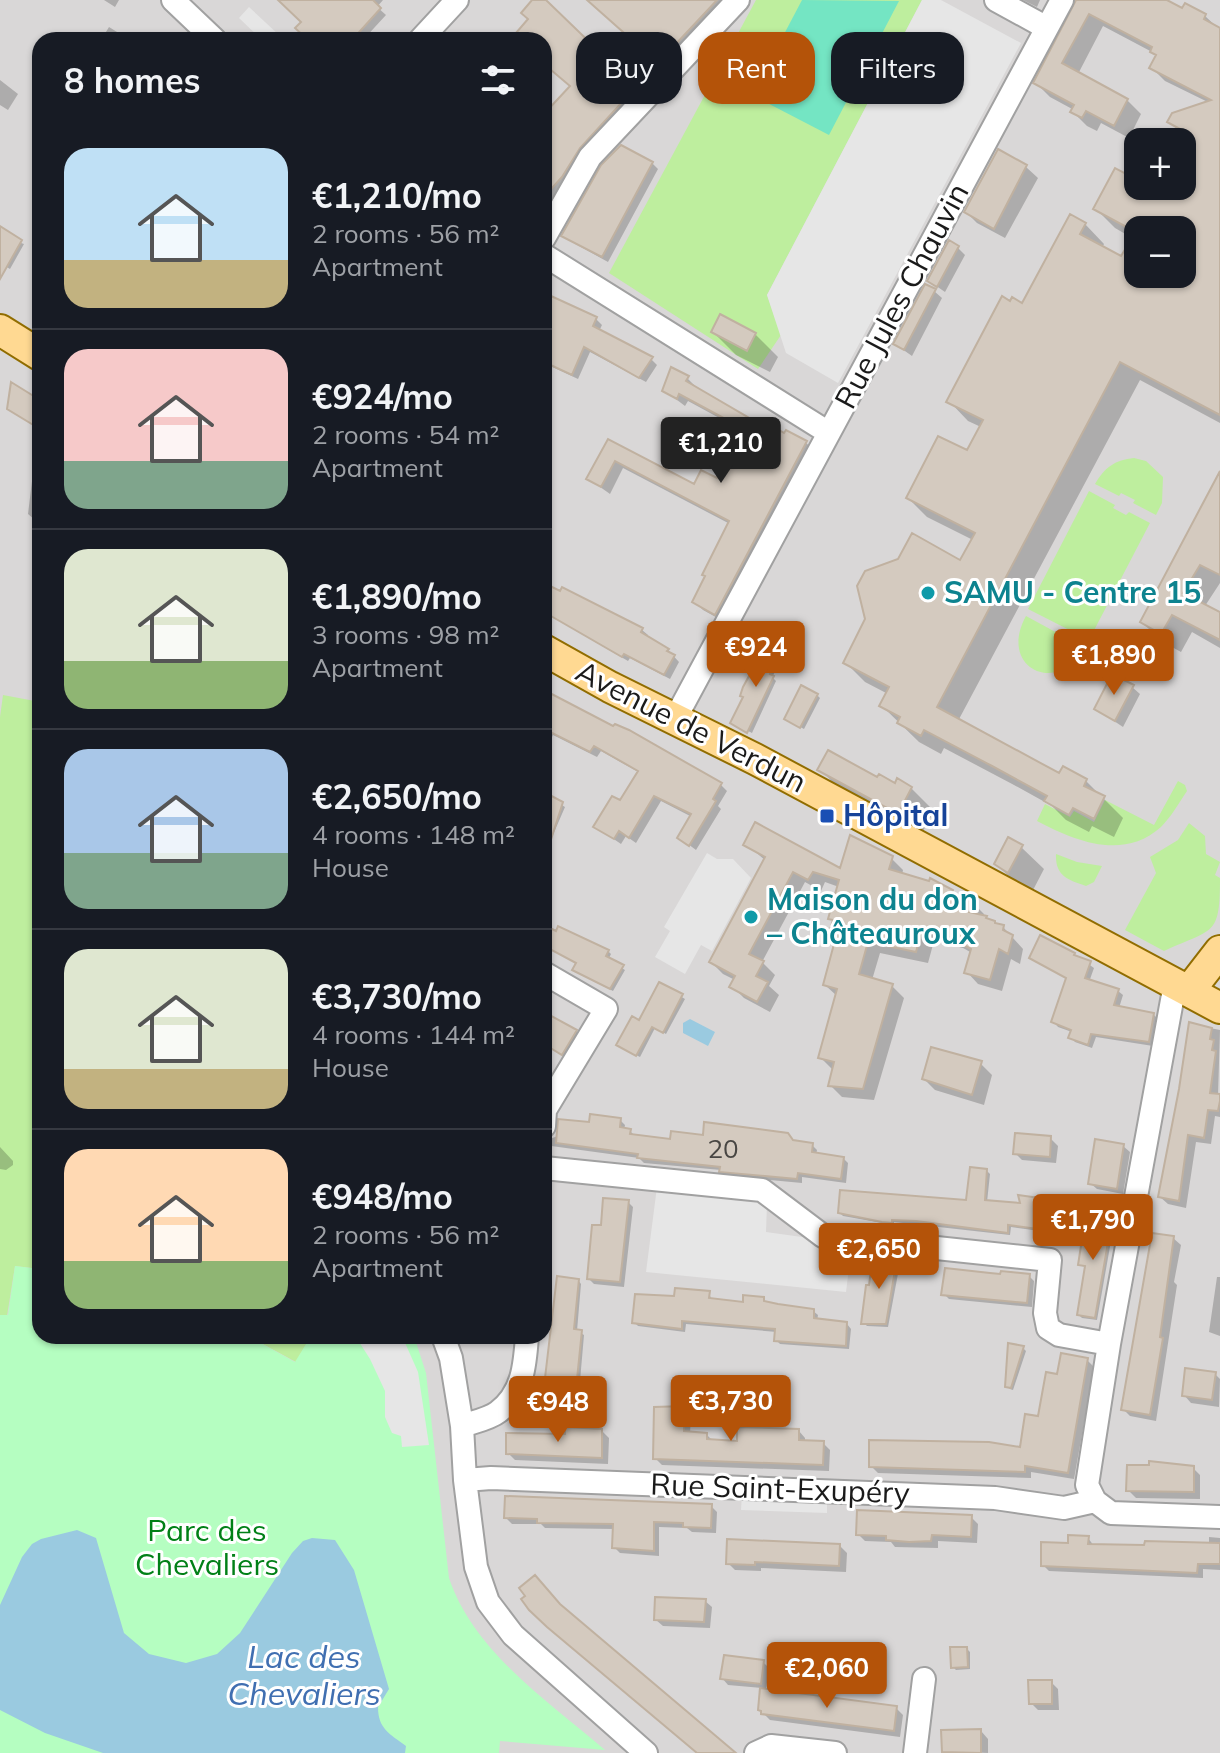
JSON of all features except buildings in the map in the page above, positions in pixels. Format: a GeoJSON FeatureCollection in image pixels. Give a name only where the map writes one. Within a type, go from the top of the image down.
{"type":"FeatureCollection","features":[{"type":"Feature","properties":{"kind":"main road"},"geometry":{"type":"LineString","coordinates":[[0,330],[32,350]]}},
{"type":"Feature","properties":{"kind":"main road","name":"Avenue de Verdun"},"geometry":{"type":"LineString","coordinates":[[552,654],[755,759],[1220,1008]]}},
{"type":"Feature","properties":{"kind":"main road"},"geometry":{"type":"LineString","coordinates":[[1182,988],[1220,951]]}},
{"type":"Feature","properties":{"kind":"street"},"geometry":{"type":"LineString","coordinates":[[173,0],[207,32]]}},
{"type":"Feature","properties":{"kind":"street"},"geometry":{"type":"LineString","coordinates":[[427,32],[457,0]]}},
{"type":"Feature","properties":{"kind":"street"},"geometry":{"type":"LineString","coordinates":[[552,224],[590,157],[738,0]]}},
{"type":"Feature","properties":{"kind":"street"},"geometry":{"type":"LineString","coordinates":[[996,0],[1047,28]]}},
{"type":"Feature","properties":{"kind":"street","name":"Rue Jules Chauvin"},"geometry":{"type":"LineString","coordinates":[[675,719],[1062,0]]}},
{"type":"Feature","properties":{"kind":"street"},"geometry":{"type":"LineString","coordinates":[[552,260],[829,433]]}},
{"type":"Feature","properties":{"kind":"street"},"geometry":{"type":"LineString","coordinates":[[552,978],[606,1009],[552,1098]]}},
{"type":"Feature","properties":{"kind":"street"},"geometry":{"type":"LineString","coordinates":[[1182,988],[1109,1344],[1087,1485],[1095,1501],[1111,1513],[1220,1517]]}},
{"type":"Feature","properties":{"kind":"street"},"geometry":{"type":"LineString","coordinates":[[552,1169],[762,1190],[823,1236],[1050,1260],[1045,1313],[1048,1328],[1059,1335],[1109,1344]]}},
{"type":"Feature","properties":{"kind":"street"},"geometry":{"type":"LineString","coordinates":[[446,1344],[462,1426],[476,1567],[488,1602],[513,1635],[646,1753]]}},
{"type":"Feature","properties":{"kind":"street"},"geometry":{"type":"LineString","coordinates":[[462,1426],[497,1413],[513,1394],[524,1376],[526,1344]]}},
{"type":"Feature","properties":{"kind":"street","name":"Rue Saint-Exupéry"},"geometry":{"type":"LineString","coordinates":[[465,1480],[491,1478],[995,1498],[1064,1508],[1095,1501]]}},
{"type":"Feature","properties":{"kind":"street"},"geometry":{"type":"LineString","coordinates":[[915,1753],[924,1679]]}},
{"type":"Feature","properties":{"kind":"street"},"geometry":{"type":"LineString","coordinates":[[756,1753],[771,1746],[835,1753]]}},
{"type":"Feature","properties":{"kind":"shaded area"},"geometry":{"type":"Polygon","coordinates":[[[0,0],[1220,0],[1220,1753],[0,1753],[0,0]]]}},
{"type":"Feature","properties":{"kind":"shaded area"},"geometry":{"type":"Polygon","coordinates":[[[922,0],[941,0],[1021,43],[838,383],[786,353],[767,295],[867,104],[964,104],[964,32],[905,32],[922,0]]]}},
{"type":"Feature","properties":{"kind":"shaded area"},"geometry":{"type":"Polygon","coordinates":[[[249,7],[276,32],[254,32],[239,18],[249,7]]]}},
{"type":"Feature","properties":{"kind":"shaded area"},"geometry":{"type":"Polygon","coordinates":[[[707,853],[717,859],[733,859],[751,878],[712,951],[701,945],[685,974],[655,957],[670,931],[664,927],[707,853]]]}},
{"type":"Feature","properties":{"kind":"shaded area"},"geometry":{"type":"Polygon","coordinates":[[[657,1187],[754,1197],[767,1203],[766,1232],[852,1244],[846,1292],[646,1272],[657,1187]]]}},
{"type":"Feature","properties":{"kind":"shaded area"},"geometry":{"type":"Polygon","coordinates":[[[360,1344],[406,1344],[418,1372],[429,1445],[402,1447],[401,1436],[392,1433],[385,1417],[385,1391],[360,1344]]]}},
{"type":"Feature","properties":{"kind":"shaded area"},"geometry":{"type":"Polygon","coordinates":[[[742,1494],[827,1497],[827,1513],[741,1510],[742,1494]]]}},
{"type":"Feature","properties":{"kind":"green space"},"geometry":{"type":"Polygon","coordinates":[[[756,0],[922,0],[905,32],[831,32],[831,104],[867,104],[767,295],[781,335],[758,369],[609,273],[700,104],[815,104],[815,32],[739,32],[756,0]]]}},
{"type":"Feature","properties":{"kind":"green space"},"geometry":{"type":"Polygon","coordinates":[[[802,0],[899,1],[883,32],[831,32],[831,104],[845,104],[829,135],[769,104],[815,104],[815,32],[785,32],[802,0]]]}},
{"type":"Feature","properties":{"kind":"green space"},"geometry":{"type":"Polygon","coordinates":[[[1134,458],[1146,461],[1163,477],[1162,503],[1156,515],[1133,503],[1135,500],[1095,484],[1111,465],[1134,458]]]}},
{"type":"Feature","properties":{"kind":"green space"},"geometry":{"type":"Polygon","coordinates":[[[1089,491],[1115,505],[1113,508],[1126,515],[1129,512],[1150,523],[1089,640],[1028,609],[1089,491]]]}},
{"type":"Feature","properties":{"kind":"green space"},"geometry":{"type":"Polygon","coordinates":[[[1026,616],[1085,648],[1074,663],[1061,671],[1047,673],[1035,670],[1025,662],[1019,650],[1019,635],[1026,616]]]}},
{"type":"Feature","properties":{"kind":"green space"},"geometry":{"type":"Polygon","coordinates":[[[3,695],[32,700],[32,1268],[15,1266],[7,1316],[0,1315],[0,717],[3,695]]]}},
{"type":"Feature","properties":{"kind":"green space"},"geometry":{"type":"Polygon","coordinates":[[[1178,781],[1185,785],[1187,791],[1168,819],[1146,837],[1131,843],[1115,845],[1083,841],[1037,821],[1045,804],[1070,817],[1074,811],[1094,822],[1105,800],[1154,825],[1178,781]]]}},
{"type":"Feature","properties":{"kind":"green space"},"geometry":{"type":"Polygon","coordinates":[[[1189,823],[1205,836],[1206,854],[1220,862],[1215,875],[1220,878],[1218,911],[1211,928],[1164,951],[1125,930],[1156,873],[1150,857],[1178,840],[1189,823]]]}},
{"type":"Feature","properties":{"kind":"green space"},"geometry":{"type":"Polygon","coordinates":[[[1056,854],[1077,862],[1102,866],[1094,882],[1086,886],[1060,872],[1056,854]]]}},
{"type":"Feature","properties":{"kind":"green space","name":"Parc des Chevaliers"},"geometry":{"type":"Polygon","coordinates":[[[15,1266],[32,1268],[32,1344],[262,1344],[295,1362],[306,1344],[417,1344],[426,1373],[449,1578],[461,1605],[494,1652],[537,1694],[605,1750],[500,1741],[499,1753],[0,1753],[0,1315],[8,1315],[15,1266]]]}},
{"type":"Feature","properties":{"kind":"green space"},"geometry":{"type":"Polygon","coordinates":[[[263,1344],[306,1344],[296,1362],[263,1344]]]}},
{"type":"Feature","properties":{"kind":"water"},"geometry":{"type":"Polygon","coordinates":[[[690,1019],[715,1032],[708,1046],[683,1033],[683,1023],[690,1019]]]}},
{"type":"Feature","properties":{"kind":"water","name":"Lac des Chevaliers"},"geometry":{"type":"Polygon","coordinates":[[[77,1530],[96,1538],[124,1633],[149,1654],[186,1663],[217,1654],[240,1633],[303,1541],[312,1538],[335,1540],[354,1570],[389,1689],[378,1707],[380,1721],[406,1746],[405,1753],[103,1753],[45,1733],[0,1710],[0,1605],[22,1557],[32,1544],[77,1530]]]}},
{"type":"Feature","properties":{"kind":"place","name":"SAMU - Centre 15"},"geometry":{"type":"Point","coordinates":[928,593]}},
{"type":"Feature","properties":{"kind":"place","name":"Hôpital"},"geometry":{"type":"Point","coordinates":[827,816]}},
{"type":"Feature","properties":{"kind":"place","name":"Maison du don – Châteauroux"},"geometry":{"type":"Point","coordinates":[751,917]}}]}
